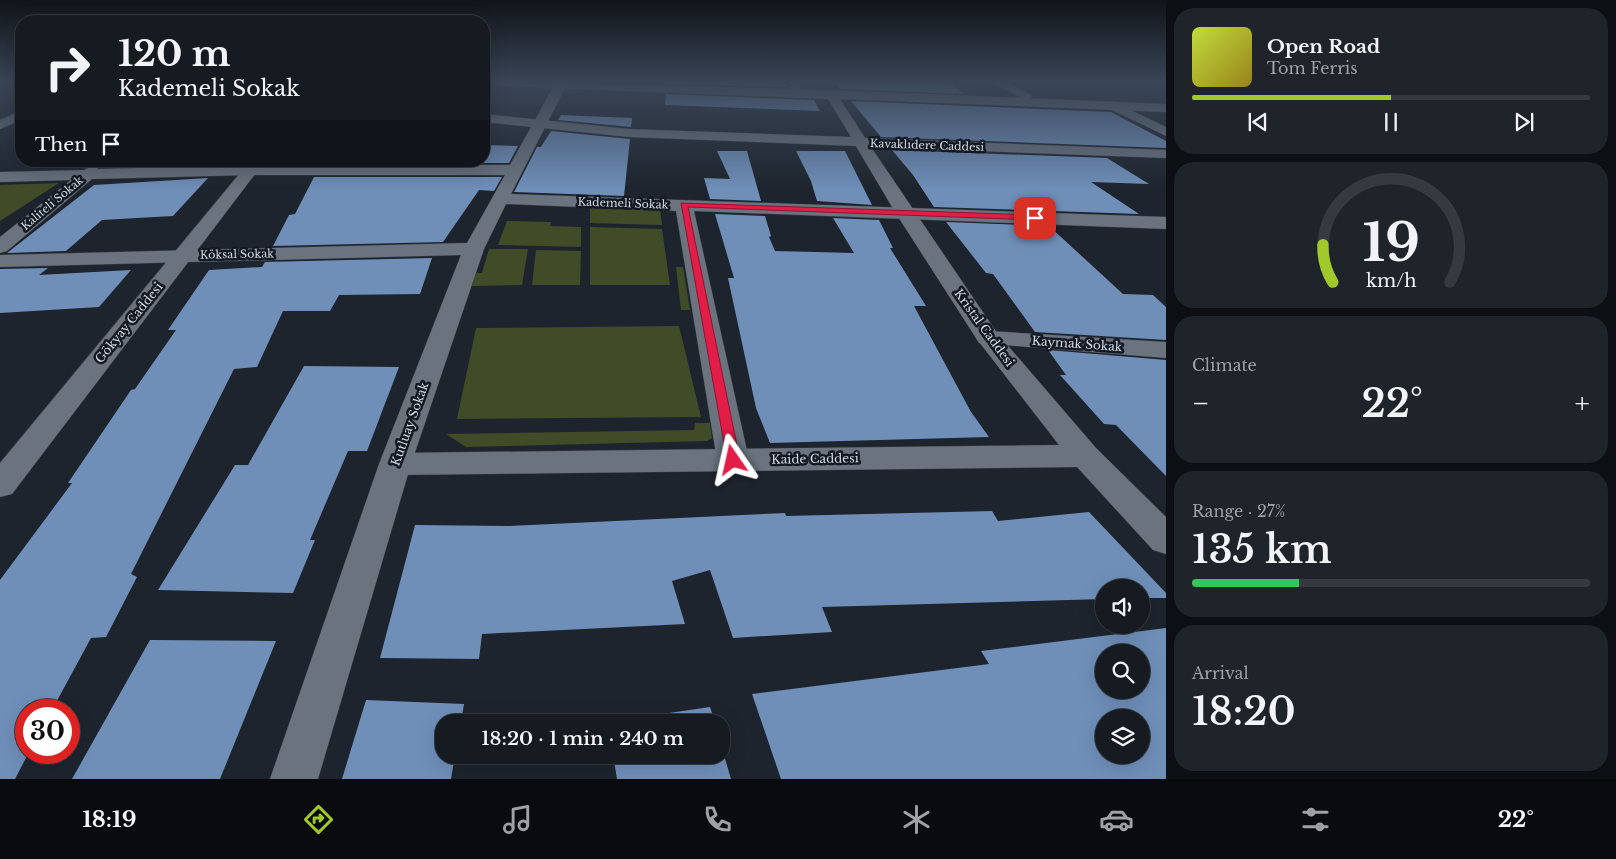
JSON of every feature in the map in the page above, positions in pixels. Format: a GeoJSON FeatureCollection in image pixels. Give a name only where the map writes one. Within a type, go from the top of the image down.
{"type":"FeatureCollection","features":[{"type":"Feature","properties":{"kind":"street","name":"Kutluay Sokak"},"geometry":{"type":"LineString","coordinates":[[294,779],[395,464],[474,249],[543,117]]}},
{"type":"Feature","properties":{"kind":"street","name":"Kristal Caddesi"},"geometry":{"type":"LineString","coordinates":[[845,117],[904,212],[988,338],[1085,456],[1166,540]]}},
{"type":"Feature","properties":{"kind":"street"},"geometry":{"type":"LineString","coordinates":[[1136,117],[1166,132]]}},
{"type":"Feature","properties":{"kind":"street"},"geometry":{"type":"LineString","coordinates":[[0,125],[15,118]]}},
{"type":"Feature","properties":{"kind":"street","name":"Kavaklıdere Caddesi"},"geometry":{"type":"LineString","coordinates":[[490,119],[630,133],[1166,154]]}},
{"type":"Feature","properties":{"kind":"street","name":"Kaliteli Sokak"},"geometry":{"type":"LineString","coordinates":[[0,247],[97,167]]}},
{"type":"Feature","properties":{"kind":"street"},"geometry":{"type":"LineString","coordinates":[[0,177],[234,167]]}},
{"type":"Feature","properties":{"kind":"street","name":"Gökyay Caddesi"},"geometry":{"type":"LineString","coordinates":[[0,485],[254,167]]}},
{"type":"Feature","properties":{"kind":"street"},"geometry":{"type":"LineString","coordinates":[[320,167],[516,170]]}},
{"type":"Feature","properties":{"kind":"street","name":"Kademeli Sokak"},"geometry":{"type":"LineString","coordinates":[[500,199],[904,212],[1166,223]]}},
{"type":"Feature","properties":{"kind":"street"},"geometry":{"type":"LineString","coordinates":[[684,205],[733,460]]}},
{"type":"Feature","properties":{"kind":"street","name":"Köksal Sokak"},"geometry":{"type":"LineString","coordinates":[[0,261],[474,249]]}},
{"type":"Feature","properties":{"kind":"street","name":"Kaymak Sokak"},"geometry":{"type":"LineString","coordinates":[[988,338],[1166,350]]}},
{"type":"Feature","properties":{"kind":"street","name":"Kaide Caddesi"},"geometry":{"type":"LineString","coordinates":[[395,464],[1085,456]]}},
{"type":"Feature","properties":{"kind":"green space"},"geometry":{"type":"Polygon","coordinates":[[[59,183],[0,221],[0,185],[59,183]]]}},
{"type":"Feature","properties":{"kind":"green space"},"geometry":{"type":"Polygon","coordinates":[[[590,208],[660,210],[662,225],[590,223],[590,208]]]}},
{"type":"Feature","properties":{"kind":"green space"},"geometry":{"type":"Polygon","coordinates":[[[507,221],[551,222],[550,226],[581,227],[581,247],[498,245],[507,221]]]}},
{"type":"Feature","properties":{"kind":"green space"},"geometry":{"type":"Polygon","coordinates":[[[590,227],[662,229],[670,285],[590,285],[590,227]]]}},
{"type":"Feature","properties":{"kind":"green space"},"geometry":{"type":"Polygon","coordinates":[[[489,249],[528,249],[522,285],[472,286],[474,273],[482,273],[489,249]]]}},
{"type":"Feature","properties":{"kind":"green space"},"geometry":{"type":"Polygon","coordinates":[[[536,250],[581,251],[580,285],[532,285],[536,250]]]}},
{"type":"Feature","properties":{"kind":"green space"},"geometry":{"type":"Polygon","coordinates":[[[676,267],[683,267],[690,310],[681,310],[676,267]]]}},
{"type":"Feature","properties":{"kind":"green space"},"geometry":{"type":"Polygon","coordinates":[[[679,326],[701,417],[457,419],[476,328],[679,326]]]}},
{"type":"Feature","properties":{"kind":"green space"},"geometry":{"type":"Polygon","coordinates":[[[695,423],[710,423],[712,438],[707,441],[466,447],[446,434],[694,430],[695,423]]]}},
{"type":"Feature","properties":{"kind":"building"},"geometry":{"type":"Polygon","coordinates":[[[560,117],[632,118],[631,127],[558,120],[560,117]]]}},
{"type":"Feature","properties":{"kind":"building"},"geometry":{"type":"Polygon","coordinates":[[[865,117],[1121,117],[1166,141],[1166,148],[881,137],[865,117]]]}},
{"type":"Feature","properties":{"kind":"building"},"geometry":{"type":"Polygon","coordinates":[[[551,131],[630,139],[624,196],[514,192],[537,147],[541,147],[551,131]]]}},
{"type":"Feature","properties":{"kind":"building"},"geometry":{"type":"Polygon","coordinates":[[[490,145],[518,146],[509,163],[490,163],[490,145]]]}},
{"type":"Feature","properties":{"kind":"building"},"geometry":{"type":"Polygon","coordinates":[[[892,150],[1107,158],[1149,184],[1091,182],[1139,214],[934,207],[913,175],[892,150]]]}},
{"type":"Feature","properties":{"kind":"building"},"geometry":{"type":"Polygon","coordinates":[[[717,151],[747,151],[761,201],[710,199],[704,178],[730,179],[717,151]]]}},
{"type":"Feature","properties":{"kind":"building"},"geometry":{"type":"Polygon","coordinates":[[[796,151],[845,151],[872,205],[817,201],[811,181],[796,151]]]}},
{"type":"Feature","properties":{"kind":"building"},"geometry":{"type":"Polygon","coordinates":[[[314,177],[502,177],[494,191],[479,190],[443,242],[273,246],[289,215],[295,214],[314,177]]]}},
{"type":"Feature","properties":{"kind":"building"},"geometry":{"type":"Polygon","coordinates":[[[208,178],[173,216],[102,220],[66,251],[7,253],[94,185],[208,178]]]}},
{"type":"Feature","properties":{"kind":"building"},"geometry":{"type":"Polygon","coordinates":[[[715,214],[765,216],[771,236],[769,237],[775,251],[854,253],[833,218],[879,220],[893,248],[890,248],[926,306],[914,306],[971,412],[989,437],[770,443],[756,408],[728,278],[734,278],[715,214]]]}},
{"type":"Feature","properties":{"kind":"building"},"geometry":{"type":"Polygon","coordinates":[[[946,222],[1049,226],[1123,294],[1153,295],[1166,307],[1166,340],[1035,332],[993,274],[986,273],[946,222]]]}},
{"type":"Feature","properties":{"kind":"building"},"geometry":{"type":"Polygon","coordinates":[[[432,258],[420,294],[339,295],[330,311],[283,311],[257,367],[234,369],[131,574],[137,577],[106,637],[91,638],[58,699],[15,699],[15,764],[23,764],[15,779],[0,779],[0,580],[72,483],[68,483],[131,390],[135,389],[176,330],[168,330],[209,270],[262,267],[265,262],[432,258]]]}},
{"type":"Feature","properties":{"kind":"building"},"geometry":{"type":"Polygon","coordinates":[[[48,268],[39,275],[131,270],[99,307],[0,313],[0,269],[48,268]]]}},
{"type":"Feature","properties":{"kind":"building"},"geometry":{"type":"Polygon","coordinates":[[[1048,350],[1166,360],[1166,476],[1116,425],[1104,424],[1060,375],[1066,375],[1048,350]]]}},
{"type":"Feature","properties":{"kind":"building"},"geometry":{"type":"Polygon","coordinates":[[[304,366],[399,367],[367,451],[348,451],[310,540],[315,540],[293,593],[158,590],[235,465],[248,465],[304,366]]]}},
{"type":"Feature","properties":{"kind":"building"},"geometry":{"type":"Polygon","coordinates":[[[992,511],[998,521],[1089,512],[1166,593],[1166,598],[1150,598],[1150,579],[1095,579],[1095,599],[822,607],[832,632],[733,638],[710,570],[672,581],[685,624],[482,634],[479,659],[380,658],[415,525],[509,526],[785,513],[786,516],[992,511]]]}},
{"type":"Feature","properties":{"kind":"building"},"geometry":{"type":"Polygon","coordinates":[[[1166,628],[1166,779],[781,779],[752,694],[989,664],[981,651],[1118,634],[1150,634],[1150,630],[1166,628]]]}},
{"type":"Feature","properties":{"kind":"building"},"geometry":{"type":"Polygon","coordinates":[[[150,640],[276,641],[220,779],[72,779],[150,640]]]}},
{"type":"Feature","properties":{"kind":"building"},"geometry":{"type":"Polygon","coordinates":[[[366,700],[464,704],[462,714],[435,714],[435,764],[454,764],[451,779],[342,779],[366,700]]]}},
{"type":"Feature","properties":{"kind":"building"},"geometry":{"type":"Polygon","coordinates":[[[710,707],[712,714],[662,714],[710,707]]]}},
{"type":"Feature","properties":{"kind":"building"},"geometry":{"type":"Polygon","coordinates":[[[614,764],[727,764],[731,779],[617,779],[614,764]]]}},
{"type":"Feature","properties":{"kind":"route"},"geometry":{"type":"LineString","coordinates":[[733,460],[684,205],[1035,218]]}}]}
